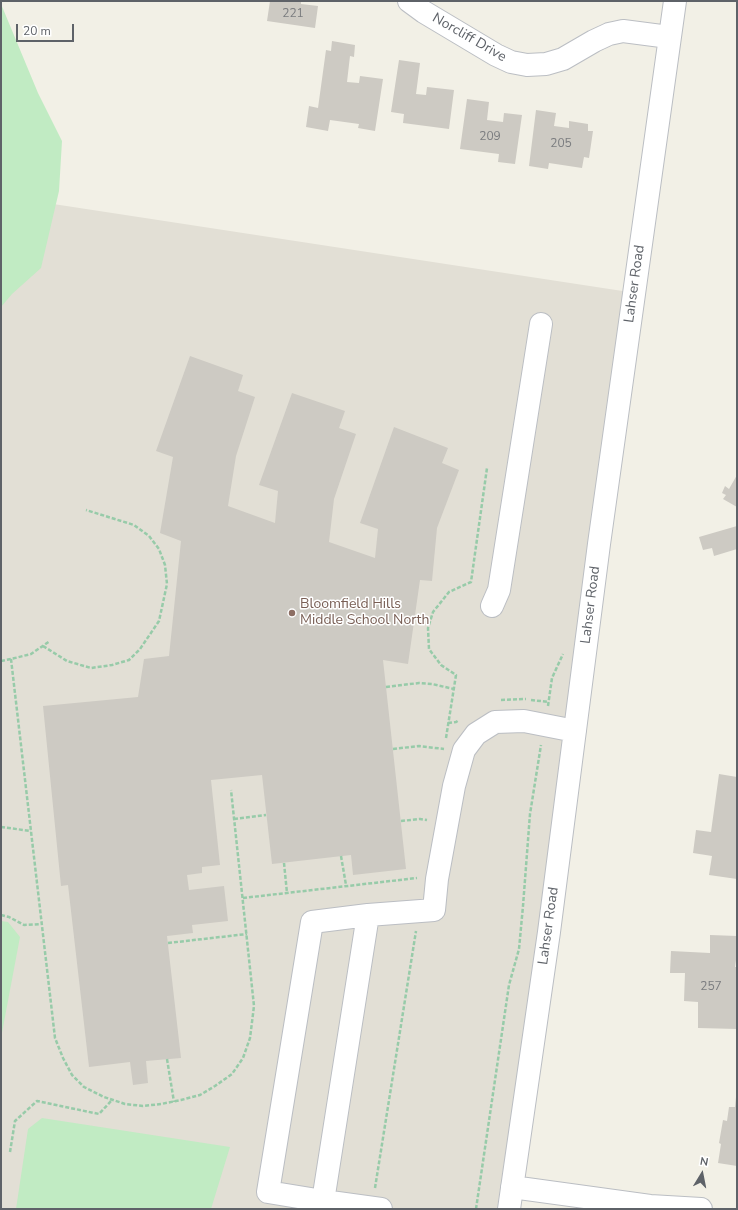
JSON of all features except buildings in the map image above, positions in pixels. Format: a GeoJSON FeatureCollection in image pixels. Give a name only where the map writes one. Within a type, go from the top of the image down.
{"type":"FeatureCollection","features":[{"type":"Feature","properties":{"kind":"street","name":"Norcliff Drive"},"geometry":{"type":"LineString","coordinates":[[409,1],[424,12],[496,55],[510,62],[527,65],[546,64],[563,59],[609,34],[623,31],[669,37]]}},
{"type":"Feature","properties":{"kind":"street","name":"Lahser Road"},"geometry":{"type":"LineString","coordinates":[[509,1209],[549,932],[599,544],[675,1]]}},
{"type":"Feature","properties":{"kind":"street"},"geometry":{"type":"LineString","coordinates":[[492,606],[499,590],[541,324]]}},
{"type":"Feature","properties":{"kind":"street"},"geometry":{"type":"LineString","coordinates":[[382,1209],[268,1192],[312,922],[368,915],[434,910],[437,879],[454,786],[464,750],[476,734],[495,722],[524,721],[575,731]]}},
{"type":"Feature","properties":{"kind":"street"},"geometry":{"type":"LineString","coordinates":[[323,1201],[368,915]]}},
{"type":"Feature","properties":{"kind":"street"},"geometry":{"type":"LineString","coordinates":[[512,1187],[650,1206],[701,1209]]}},
{"type":"Feature","properties":{"kind":"path"},"geometry":{"type":"LineString","coordinates":[[43,646],[67,662],[91,668],[112,665],[129,660],[140,649],[159,621],[167,584],[165,565],[159,549],[149,536],[134,525],[86,510]]}},
{"type":"Feature","properties":{"kind":"path"},"geometry":{"type":"LineString","coordinates":[[1,660],[31,654],[50,641]]}},
{"type":"Feature","properties":{"kind":"path"},"geometry":{"type":"LineString","coordinates":[[476,1209],[509,985],[519,949],[524,906],[530,814],[552,678],[564,647]]}},
{"type":"Feature","properties":{"kind":"path"},"geometry":{"type":"LineString","coordinates":[[11,659],[55,1038],[72,1075],[84,1087],[104,1098],[126,1104],[143,1106],[174,1102],[200,1094],[215,1086],[232,1074],[243,1058],[250,1038],[254,1006],[231,790]]}},
{"type":"Feature","properties":{"kind":"path"},"geometry":{"type":"LineString","coordinates":[[386,687],[432,684],[454,689]]}},
{"type":"Feature","properties":{"kind":"path"},"geometry":{"type":"LineString","coordinates":[[392,749],[419,746],[444,749]]}},
{"type":"Feature","properties":{"kind":"path"},"geometry":{"type":"LineString","coordinates":[[234,819],[266,816]]}},
{"type":"Feature","properties":{"kind":"path"},"geometry":{"type":"LineString","coordinates":[[400,821],[420,819],[433,821]]}},
{"type":"Feature","properties":{"kind":"path"},"geometry":{"type":"LineString","coordinates":[[1,827],[31,831]]}},
{"type":"Feature","properties":{"kind":"path"},"geometry":{"type":"LineString","coordinates":[[341,856],[346,885]]}},
{"type":"Feature","properties":{"kind":"path"},"geometry":{"type":"LineString","coordinates":[[284,862],[287,893]]}},
{"type":"Feature","properties":{"kind":"path"},"geometry":{"type":"LineString","coordinates":[[243,898],[424,877]]}},
{"type":"Feature","properties":{"kind":"path"},"geometry":{"type":"LineString","coordinates":[[1,915],[9,917],[24,926],[42,924]]}},
{"type":"Feature","properties":{"kind":"path"},"geometry":{"type":"LineString","coordinates":[[168,943],[246,934]]}},
{"type":"Feature","properties":{"kind":"path"},"geometry":{"type":"LineString","coordinates":[[167,1059],[174,1102]]}},
{"type":"Feature","properties":{"kind":"path"},"geometry":{"type":"LineString","coordinates":[[10,1152],[15,1120],[37,1101],[99,1114],[112,1100]]}},
{"type":"Feature","properties":{"kind":"shaded area","name":"Bloomfield Hills Middle School North"},"geometry":{"type":"Polygon","coordinates":[[[1,196],[629,292],[539,934],[497,1209],[1,1209],[1,196]]]}},
{"type":"Feature","properties":{"kind":"green space"},"geometry":{"type":"Polygon","coordinates":[[[1,4],[38,93],[62,141],[59,191],[41,268],[12,294],[1,307],[1,4]]]}},
{"type":"Feature","properties":{"kind":"green space"},"geometry":{"type":"Polygon","coordinates":[[[1,921],[8,922],[20,937],[1,1038],[1,921]]]}},
{"type":"Feature","properties":{"kind":"green space"},"geometry":{"type":"Polygon","coordinates":[[[42,1118],[230,1147],[211,1209],[16,1209],[28,1129],[42,1118]]]}},
{"type":"Feature","properties":{"kind":"place","name":"Bloomfield Hills Middle School North"},"geometry":{"type":"Point","coordinates":[292,613]}}]}
